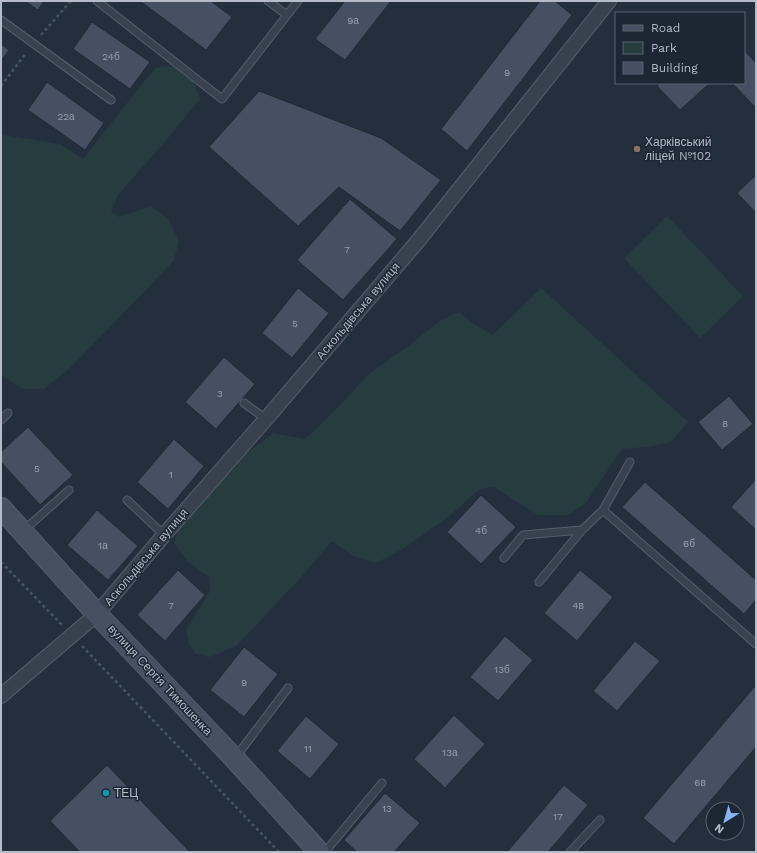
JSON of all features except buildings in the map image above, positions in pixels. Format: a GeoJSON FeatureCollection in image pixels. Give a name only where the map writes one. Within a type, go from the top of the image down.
{"type":"FeatureCollection","features":[{"type":"Feature","properties":{"kind":"street","name":"Аскольдівська вулиця"},"geometry":{"type":"LineString","coordinates":[[1,696],[98,614],[164,535],[266,419],[418,241],[609,1]]}},
{"type":"Feature","properties":{"kind":"street","name":"вулиця Сергія Тимошенка"},"geometry":{"type":"LineString","coordinates":[[1,508],[98,614],[234,758],[319,852]]}},
{"type":"Feature","properties":{"kind":"lane"},"geometry":{"type":"LineString","coordinates":[[97,1],[222,99],[298,1]]}},
{"type":"Feature","properties":{"kind":"lane"},"geometry":{"type":"LineString","coordinates":[[268,1],[287,15]]}},
{"type":"Feature","properties":{"kind":"lane"},"geometry":{"type":"LineString","coordinates":[[1,20],[111,100]]}},
{"type":"Feature","properties":{"kind":"lane"},"geometry":{"type":"LineString","coordinates":[[244,403],[266,419]]}},
{"type":"Feature","properties":{"kind":"lane"},"geometry":{"type":"LineString","coordinates":[[1,420],[8,413]]}},
{"type":"Feature","properties":{"kind":"lane"},"geometry":{"type":"LineString","coordinates":[[539,582],[582,530],[603,510],[630,462]]}},
{"type":"Feature","properties":{"kind":"lane"},"geometry":{"type":"LineString","coordinates":[[22,532],[69,490]]}},
{"type":"Feature","properties":{"kind":"lane"},"geometry":{"type":"LineString","coordinates":[[128,500],[164,535]]}},
{"type":"Feature","properties":{"kind":"lane"},"geometry":{"type":"LineString","coordinates":[[603,510],[756,644]]}},
{"type":"Feature","properties":{"kind":"lane"},"geometry":{"type":"LineString","coordinates":[[504,558],[523,535],[582,530]]}},
{"type":"Feature","properties":{"kind":"lane"},"geometry":{"type":"LineString","coordinates":[[234,758],[288,688]]}},
{"type":"Feature","properties":{"kind":"lane"},"geometry":{"type":"LineString","coordinates":[[325,852],[382,783]]}},
{"type":"Feature","properties":{"kind":"lane"},"geometry":{"type":"LineString","coordinates":[[570,852],[600,820]]}},
{"type":"Feature","properties":{"kind":"path"},"geometry":{"type":"LineString","coordinates":[[1,562],[279,852]]}},
{"type":"Feature","properties":{"kind":"green space"},"geometry":{"type":"Polygon","coordinates":[[[162,66],[174,67],[194,83],[200,99],[118,195],[111,211],[119,217],[151,206],[168,219],[179,241],[174,260],[71,367],[44,389],[22,389],[1,375],[1,135],[60,144],[83,159],[154,69],[162,66]]]}},
{"type":"Feature","properties":{"kind":"green space"},"geometry":{"type":"Polygon","coordinates":[[[667,216],[743,296],[700,338],[624,258],[667,216]]]}},
{"type":"Feature","properties":{"kind":"green space"},"geometry":{"type":"Polygon","coordinates":[[[541,288],[688,422],[671,442],[646,447],[622,449],[585,504],[568,515],[538,515],[494,487],[480,489],[448,517],[406,547],[376,563],[353,556],[332,541],[296,583],[236,646],[210,657],[196,654],[189,644],[186,630],[210,591],[209,577],[188,562],[174,543],[179,527],[248,452],[273,433],[305,439],[371,372],[406,348],[441,320],[459,312],[474,324],[493,335],[541,288]]]}},
{"type":"Feature","properties":{"kind":"place","name":"Харківський ліцей №102"},"geometry":{"type":"Point","coordinates":[637,149]}},
{"type":"Feature","properties":{"kind":"place","name":"ТЕЦ"},"geometry":{"type":"Point","coordinates":[106,793]}}]}
